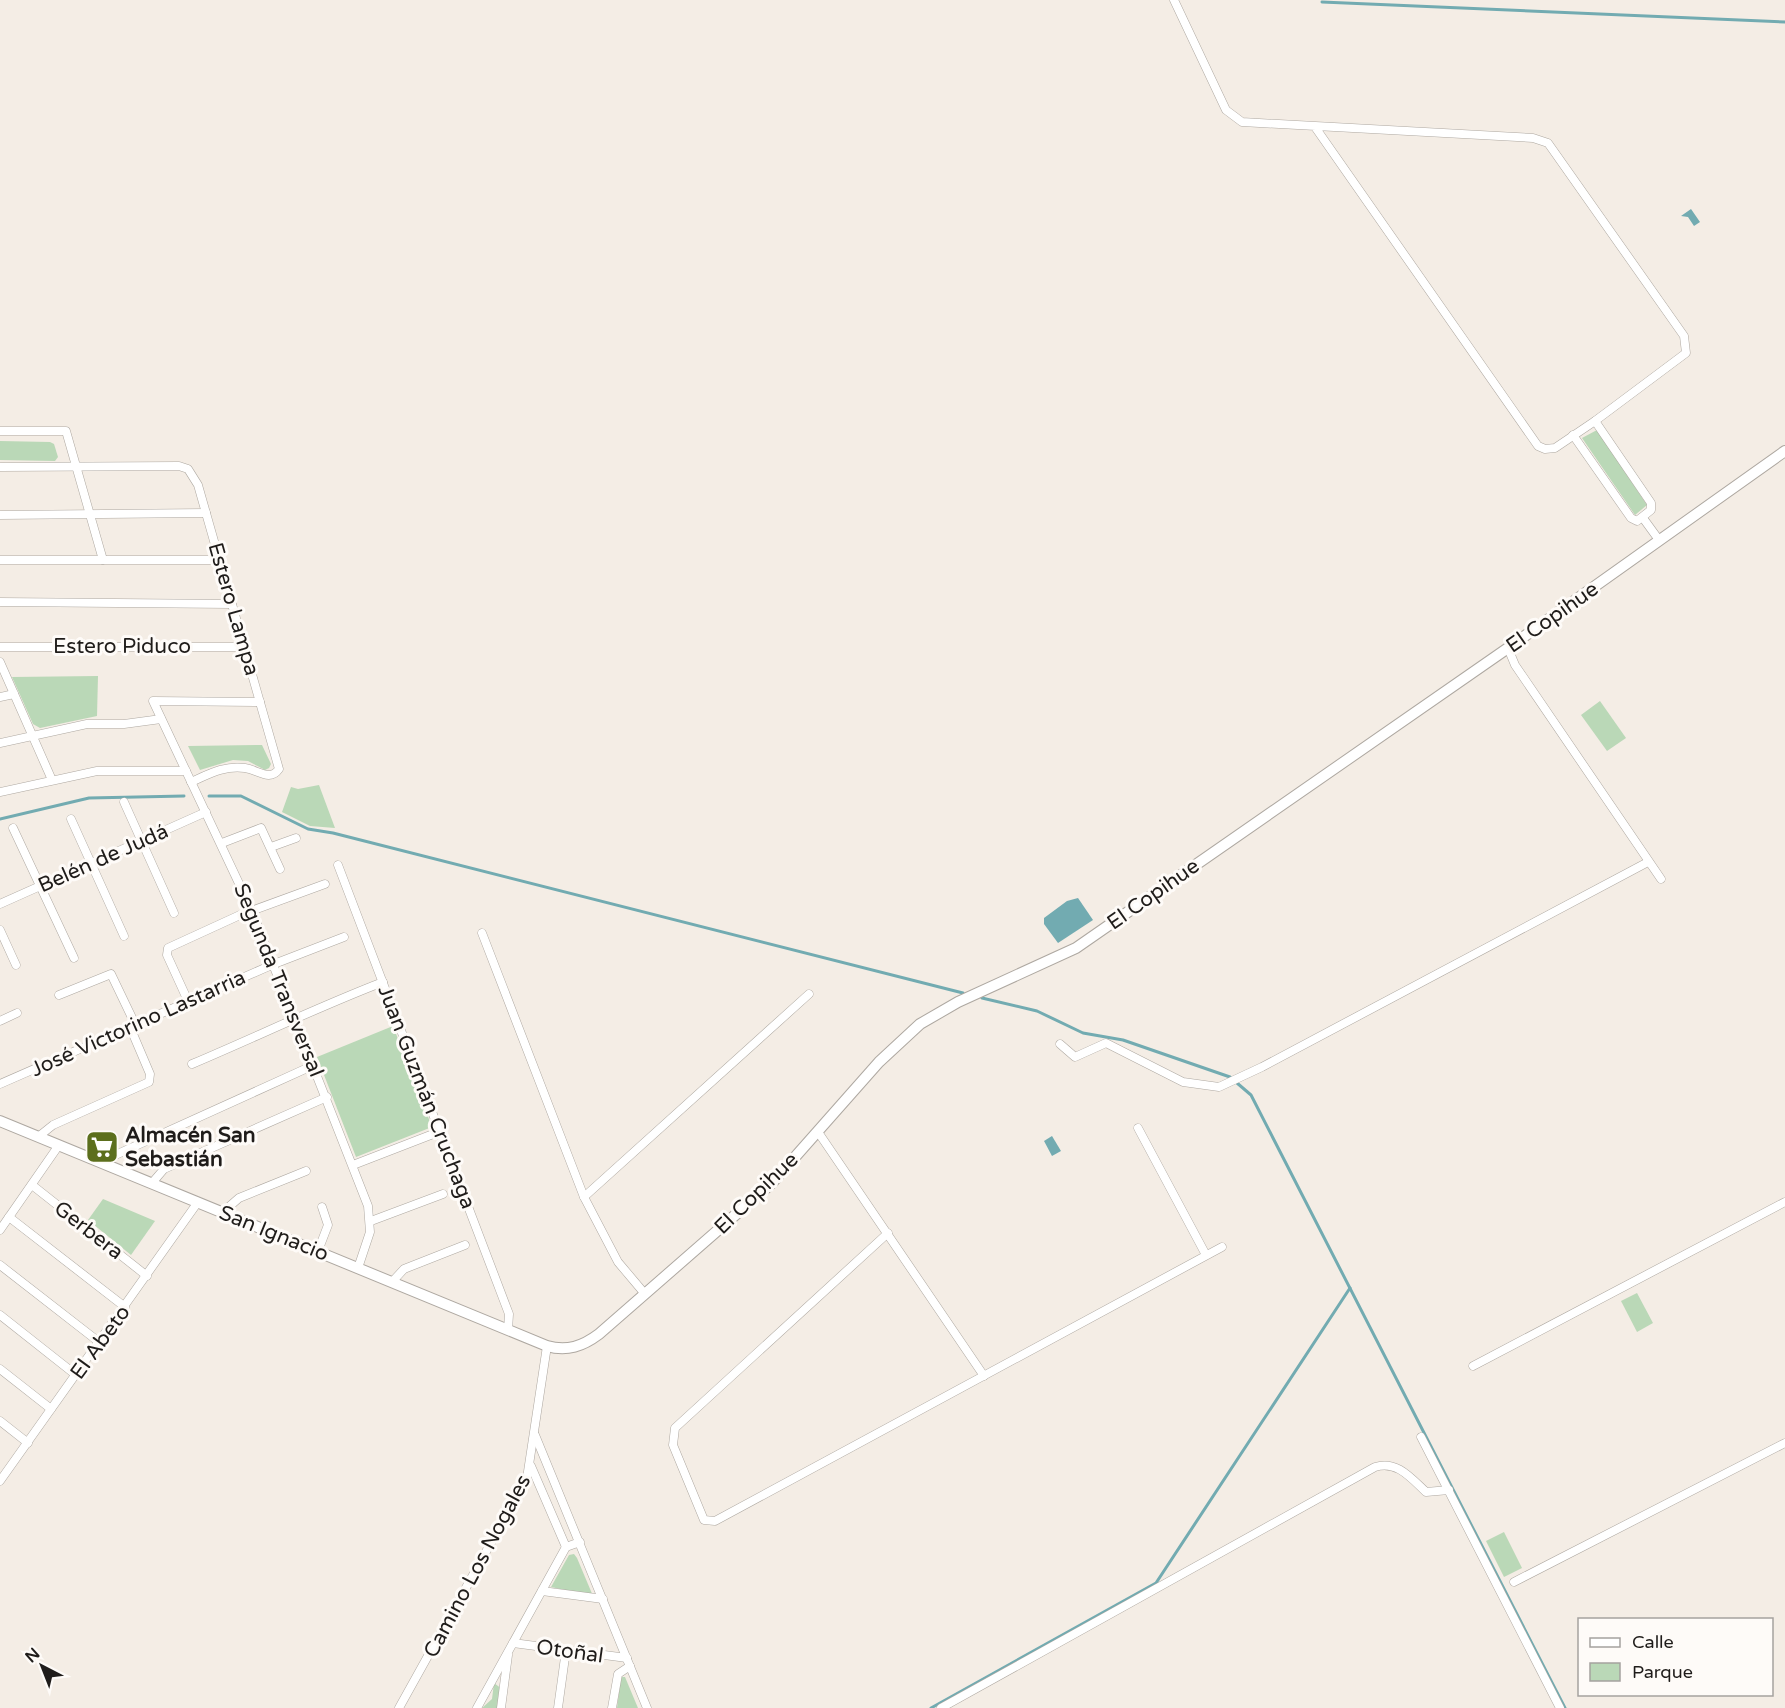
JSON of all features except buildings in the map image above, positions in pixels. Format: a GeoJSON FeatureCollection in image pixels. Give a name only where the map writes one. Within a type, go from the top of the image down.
{"type":"FeatureCollection","features":[{"type":"Feature","properties":{"kind":"main road","name":"El Copihue"},"geometry":{"type":"LineString","coordinates":[[547,1346],[565,1349],[584,1344],[645,1294],[764,1191],[879,1062],[920,1024],[958,1002],[1076,948],[1508,648],[1785,451]]}},
{"type":"Feature","properties":{"kind":"main road","name":"San Ignacio"},"geometry":{"type":"LineString","coordinates":[[0,1121],[547,1346]]}},
{"type":"Feature","properties":{"kind":"street"},"geometry":{"type":"LineString","coordinates":[[1174,0],[1230,116],[1242,122],[1315,128],[1533,138],[1548,143],[1684,336],[1686,344],[1683,358],[1574,435],[1549,449],[1534,442],[1315,128]]}},
{"type":"Feature","properties":{"kind":"street"},"geometry":{"type":"LineString","coordinates":[[1574,435],[1631,518],[1637,520],[1643,518],[1651,510],[1651,503],[1595,421]]}},
{"type":"Feature","properties":{"kind":"street"},"geometry":{"type":"LineString","coordinates":[[0,431],[66,431],[103,560]]}},
{"type":"Feature","properties":{"kind":"street","name":"Estero Lampa"},"geometry":{"type":"LineString","coordinates":[[76,467],[179,466],[188,469],[198,485],[279,769],[278,772],[267,775],[250,769],[228,768],[191,782]]}},
{"type":"Feature","properties":{"kind":"street"},"geometry":{"type":"LineString","coordinates":[[0,467],[76,467]]}},
{"type":"Feature","properties":{"kind":"street"},"geometry":{"type":"LineString","coordinates":[[0,515],[206,513]]}},
{"type":"Feature","properties":{"kind":"street"},"geometry":{"type":"LineString","coordinates":[[1643,518],[1659,540]]}},
{"type":"Feature","properties":{"kind":"street"},"geometry":{"type":"LineString","coordinates":[[0,560],[220,560]]}},
{"type":"Feature","properties":{"kind":"street"},"geometry":{"type":"LineString","coordinates":[[0,602],[232,604]]}},
{"type":"Feature","properties":{"kind":"street","name":"Estero Piduco"},"geometry":{"type":"LineString","coordinates":[[0,646],[244,647]]}},
{"type":"Feature","properties":{"kind":"street"},"geometry":{"type":"LineString","coordinates":[[1508,648],[1515,665],[1661,879]]}},
{"type":"Feature","properties":{"kind":"street"},"geometry":{"type":"LineString","coordinates":[[0,662],[52,780]]}},
{"type":"Feature","properties":{"kind":"street"},"geometry":{"type":"LineString","coordinates":[[0,698],[14,694]]}},
{"type":"Feature","properties":{"kind":"street","name":"Segunda Transversal"},"geometry":{"type":"LineString","coordinates":[[260,702],[153,701],[222,843],[252,911],[353,1165],[371,1221],[368,1242],[358,1268]]}},
{"type":"Feature","properties":{"kind":"street"},"geometry":{"type":"LineString","coordinates":[[0,743],[87,724],[124,724],[161,719]]}},
{"type":"Feature","properties":{"kind":"street"},"geometry":{"type":"LineString","coordinates":[[0,792],[97,771],[186,771]]}},
{"type":"Feature","properties":{"kind":"street"},"geometry":{"type":"LineString","coordinates":[[124,802],[174,913]]}},
{"type":"Feature","properties":{"kind":"street","name":"Belén de Judá"},"geometry":{"type":"LineString","coordinates":[[0,904],[206,812]]}},
{"type":"Feature","properties":{"kind":"street"},"geometry":{"type":"LineString","coordinates":[[71,819],[124,936]]}},
{"type":"Feature","properties":{"kind":"street"},"geometry":{"type":"LineString","coordinates":[[13,828],[74,958]]}},
{"type":"Feature","properties":{"kind":"street"},"geometry":{"type":"LineString","coordinates":[[222,843],[261,828],[280,869]]}},
{"type":"Feature","properties":{"kind":"street"},"geometry":{"type":"LineString","coordinates":[[271,847],[296,838]]}},
{"type":"Feature","properties":{"kind":"street"},"geometry":{"type":"LineString","coordinates":[[1060,1044],[1075,1057],[1106,1043],[1183,1082],[1219,1087],[1648,862]]}},
{"type":"Feature","properties":{"kind":"street","name":"Juan Guzmán Cruchaga"},"geometry":{"type":"LineString","coordinates":[[338,865],[509,1314],[508,1330]]}},
{"type":"Feature","properties":{"kind":"street"},"geometry":{"type":"LineString","coordinates":[[188,1001],[166,951],[170,946],[252,911],[325,884]]}},
{"type":"Feature","properties":{"kind":"street"},"geometry":{"type":"LineString","coordinates":[[0,930],[16,965]]}},
{"type":"Feature","properties":{"kind":"street"},"geometry":{"type":"LineString","coordinates":[[482,933],[584,1197],[618,1262],[645,1294]]}},
{"type":"Feature","properties":{"kind":"street","name":"José Victorino Lastarria"},"geometry":{"type":"LineString","coordinates":[[0,1084],[274,964],[344,937]]}},
{"type":"Feature","properties":{"kind":"street"},"geometry":{"type":"LineString","coordinates":[[38,1137],[53,1125],[149,1082],[150,1074],[111,974],[59,994]]}},
{"type":"Feature","properties":{"kind":"street"},"geometry":{"type":"LineString","coordinates":[[192,1064],[383,982]]}},
{"type":"Feature","properties":{"kind":"street"},"geometry":{"type":"LineString","coordinates":[[584,1197],[809,994]]}},
{"type":"Feature","properties":{"kind":"street"},"geometry":{"type":"LineString","coordinates":[[0,1021],[17,1013]]}},
{"type":"Feature","properties":{"kind":"street"},"geometry":{"type":"LineString","coordinates":[[100,1162],[314,1065]]}},
{"type":"Feature","properties":{"kind":"street"},"geometry":{"type":"LineString","coordinates":[[152,1184],[164,1168],[327,1097]]}},
{"type":"Feature","properties":{"kind":"street"},"geometry":{"type":"LineString","coordinates":[[1138,1128],[1206,1255]]}},
{"type":"Feature","properties":{"kind":"street"},"geometry":{"type":"LineString","coordinates":[[353,1165],[441,1131]]}},
{"type":"Feature","properties":{"kind":"street"},"geometry":{"type":"LineString","coordinates":[[818,1132],[984,1376]]}},
{"type":"Feature","properties":{"kind":"street"},"geometry":{"type":"LineString","coordinates":[[0,1230],[59,1145]]}},
{"type":"Feature","properties":{"kind":"street"},"geometry":{"type":"LineString","coordinates":[[223,1212],[239,1197],[306,1171]]}},
{"type":"Feature","properties":{"kind":"street","name":"Gerbera"},"geometry":{"type":"LineString","coordinates":[[32,1185],[147,1276]]}},
{"type":"Feature","properties":{"kind":"street"},"geometry":{"type":"LineString","coordinates":[[371,1221],[443,1194]]}},
{"type":"Feature","properties":{"kind":"street","name":"El Abeto"},"geometry":{"type":"LineString","coordinates":[[1,1477],[28,1443],[198,1202]]}},
{"type":"Feature","properties":{"kind":"street"},"geometry":{"type":"LineString","coordinates":[[1473,1366],[1785,1202]]}},
{"type":"Feature","properties":{"kind":"street"},"geometry":{"type":"LineString","coordinates":[[318,1251],[328,1225],[322,1207]]}},
{"type":"Feature","properties":{"kind":"street"},"geometry":{"type":"LineString","coordinates":[[9,1217],[124,1307]]}},
{"type":"Feature","properties":{"kind":"street"},"geometry":{"type":"LineString","coordinates":[[888,1233],[678,1424],[673,1436],[673,1445],[702,1518],[710,1522],[715,1521],[1222,1247]]}},
{"type":"Feature","properties":{"kind":"street"},"geometry":{"type":"LineString","coordinates":[[392,1282],[404,1269],[465,1245]]}},
{"type":"Feature","properties":{"kind":"street"},"geometry":{"type":"LineString","coordinates":[[0,1265],[99,1342]]}},
{"type":"Feature","properties":{"kind":"street"},"geometry":{"type":"LineString","coordinates":[[0,1315],[76,1375]]}},
{"type":"Feature","properties":{"kind":"street","name":"Camino Los Nogales"},"geometry":{"type":"LineString","coordinates":[[399,1708],[525,1482],[531,1464],[547,1346]]}},
{"type":"Feature","properties":{"kind":"street"},"geometry":{"type":"LineString","coordinates":[[0,1369],[51,1409]]}},
{"type":"Feature","properties":{"kind":"street"},"geometry":{"type":"LineString","coordinates":[[0,1421],[28,1443]]}},
{"type":"Feature","properties":{"kind":"street"},"geometry":{"type":"LineString","coordinates":[[535,1434],[647,1708]]}},
{"type":"Feature","properties":{"kind":"street"},"geometry":{"type":"LineString","coordinates":[[1421,1437],[1560,1708]]}},
{"type":"Feature","properties":{"kind":"street"},"geometry":{"type":"LineString","coordinates":[[1514,1582],[1785,1443]]}},
{"type":"Feature","properties":{"kind":"street"},"geometry":{"type":"LineString","coordinates":[[531,1464],[567,1547]]}},
{"type":"Feature","properties":{"kind":"street"},"geometry":{"type":"LineString","coordinates":[[941,1708],[1375,1467],[1385,1464],[1395,1466],[1426,1492],[1449,1490]]}},
{"type":"Feature","properties":{"kind":"street"},"geometry":{"type":"LineString","coordinates":[[477,1708],[567,1547],[580,1542]]}},
{"type":"Feature","properties":{"kind":"street"},"geometry":{"type":"LineString","coordinates":[[542,1591],[603,1599]]}},
{"type":"Feature","properties":{"kind":"street","name":"Otoñal"},"geometry":{"type":"LineString","coordinates":[[513,1643],[629,1662]]}},
{"type":"Feature","properties":{"kind":"street"},"geometry":{"type":"LineString","coordinates":[[558,1708],[566,1650]]}},
{"type":"Feature","properties":{"kind":"street"},"geometry":{"type":"LineString","coordinates":[[501,1708],[508,1651]]}},
{"type":"Feature","properties":{"kind":"street"},"geometry":{"type":"LineString","coordinates":[[612,1708],[618,1674],[629,1662]]}},
{"type":"Feature","properties":{"kind":"green space"},"geometry":{"type":"Polygon","coordinates":[[[1597,430],[1647,505],[1635,515],[1582,438],[1597,430]]]}},
{"type":"Feature","properties":{"kind":"green space"},"geometry":{"type":"Polygon","coordinates":[[[0,441],[50,442],[54,444],[58,457],[55,461],[0,460],[0,441]]]}},
{"type":"Feature","properties":{"kind":"green space"},"geometry":{"type":"Polygon","coordinates":[[[98,676],[97,716],[40,728],[33,724],[12,677],[98,676]]]}},
{"type":"Feature","properties":{"kind":"green space"},"geometry":{"type":"Polygon","coordinates":[[[1600,701],[1626,738],[1607,751],[1581,715],[1600,701]]]}},
{"type":"Feature","properties":{"kind":"green space"},"geometry":{"type":"Polygon","coordinates":[[[262,745],[271,764],[265,770],[248,761],[233,760],[200,770],[188,746],[262,745]]]}},
{"type":"Feature","properties":{"kind":"green space"},"geometry":{"type":"Polygon","coordinates":[[[319,785],[335,828],[310,826],[282,812],[291,787],[298,789],[319,785]]]}},
{"type":"Feature","properties":{"kind":"green space"},"geometry":{"type":"Polygon","coordinates":[[[393,1026],[432,1127],[356,1157],[317,1057],[393,1026]]]}},
{"type":"Feature","properties":{"kind":"green space"},"geometry":{"type":"Polygon","coordinates":[[[103,1199],[155,1221],[131,1255],[88,1220],[103,1199]]]}},
{"type":"Feature","properties":{"kind":"green space"},"geometry":{"type":"Polygon","coordinates":[[[1637,1293],[1653,1323],[1637,1332],[1621,1301],[1637,1293]]]}},
{"type":"Feature","properties":{"kind":"green space"},"geometry":{"type":"Polygon","coordinates":[[[1504,1532],[1522,1568],[1504,1577],[1486,1541],[1504,1532]]]}},
{"type":"Feature","properties":{"kind":"green space"},"geometry":{"type":"Polygon","coordinates":[[[574,1554],[593,1596],[551,1587],[569,1555],[574,1554]]]}},
{"type":"Feature","properties":{"kind":"green space"},"geometry":{"type":"Polygon","coordinates":[[[621,1677],[625,1677],[638,1708],[617,1708],[621,1677]]]}},
{"type":"Feature","properties":{"kind":"green space"},"geometry":{"type":"Polygon","coordinates":[[[494,1683],[502,1689],[499,1708],[482,1708],[492,1699],[494,1683]]]}},
{"type":"Feature","properties":{"kind":"water"},"geometry":{"type":"Polygon","coordinates":[[[1691,209],[1700,222],[1694,226],[1688,217],[1681,216],[1691,209]]]}},
{"type":"Feature","properties":{"kind":"water"},"geometry":{"type":"Polygon","coordinates":[[[1078,898],[1093,920],[1058,943],[1044,924],[1044,918],[1067,901],[1078,898]]]}},
{"type":"Feature","properties":{"kind":"water"},"geometry":{"type":"Polygon","coordinates":[[[1052,1136],[1061,1151],[1052,1156],[1044,1141],[1052,1136]]]}},
{"type":"Feature","properties":{"kind":"waterway"},"geometry":{"type":"LineString","coordinates":[[1322,2],[1785,22]]}},
{"type":"Feature","properties":{"kind":"waterway"},"geometry":{"type":"LineString","coordinates":[[0,819],[89,798],[184,796]]}},
{"type":"Feature","properties":{"kind":"waterway"},"geometry":{"type":"LineString","coordinates":[[209,796],[241,796],[308,829],[333,833],[963,993]]}},
{"type":"Feature","properties":{"kind":"waterway"},"geometry":{"type":"LineString","coordinates":[[982,998],[1037,1011],[1083,1033],[1123,1040],[1230,1077],[1251,1095],[1565,1708]]}},
{"type":"Feature","properties":{"kind":"waterway"},"geometry":{"type":"LineString","coordinates":[[931,1708],[1156,1583],[1350,1288]]}},
{"type":"Feature","properties":{"kind":"place","name":"Almacén San Sebastián"},"geometry":{"type":"Point","coordinates":[102,1147]}}]}
